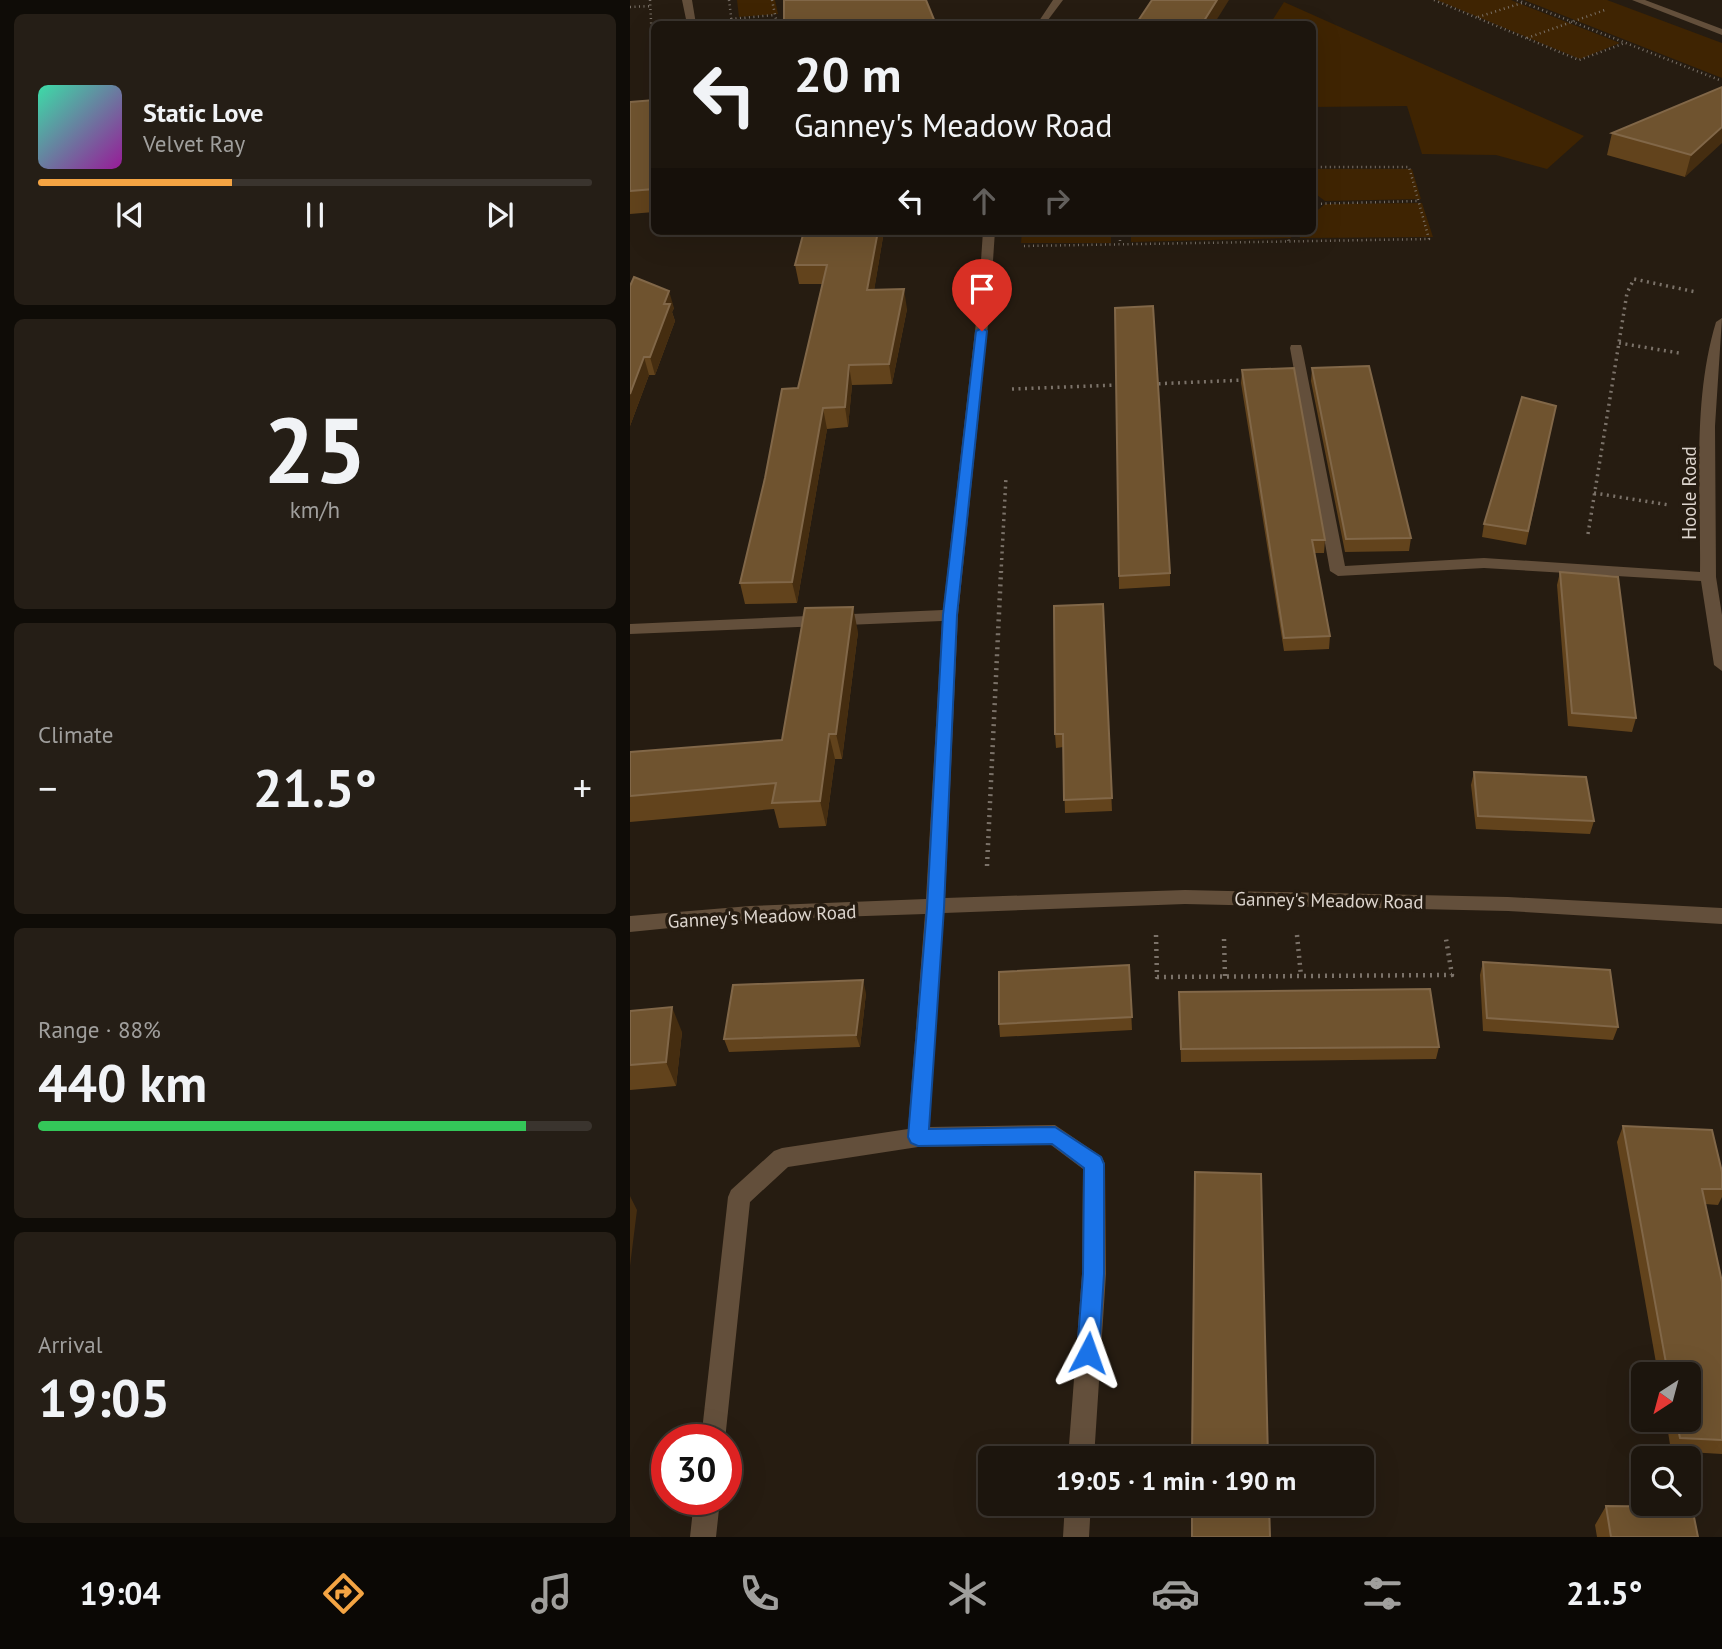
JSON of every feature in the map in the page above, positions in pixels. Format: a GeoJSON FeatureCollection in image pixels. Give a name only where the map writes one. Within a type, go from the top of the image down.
{"type":"FeatureCollection","features":[{"type":"Feature","properties":{"kind":"street"},"geometry":{"type":"LineString","coordinates":[[687,0],[691,21]]}},
{"type":"Feature","properties":{"kind":"street"},"geometry":{"type":"LineString","coordinates":[[1043,21],[1058,0]]}},
{"type":"Feature","properties":{"kind":"street"},"geometry":{"type":"LineString","coordinates":[[1637,0],[1722,32]]}},
{"type":"Feature","properties":{"kind":"street"},"geometry":{"type":"LineString","coordinates":[[918,1137],[936,908],[950,615],[984,305],[988,239]]}},
{"type":"Feature","properties":{"kind":"street","name":"Hoole Road"},"geometry":{"type":"LineString","coordinates":[[1722,321],[1714,357],[1708,426],[1708,578],[1722,665]]}},
{"type":"Feature","properties":{"kind":"street"},"geometry":{"type":"LineString","coordinates":[[1296,348],[1338,571],[1484,563],[1708,578]]}},
{"type":"Feature","properties":{"kind":"street"},"geometry":{"type":"LineString","coordinates":[[630,629],[950,615]]}},
{"type":"Feature","properties":{"kind":"street","name":"Ganney's Meadow Road"},"geometry":{"type":"LineString","coordinates":[[630,923],[750,914],[1158,898],[1445,903],[1722,916]]}},
{"type":"Feature","properties":{"kind":"street"},"geometry":{"type":"LineString","coordinates":[[715,1424],[739,1197],[782,1158],[918,1137],[1055,1135],[1094,1164],[1094,1274],[1082,1446]]}},
{"type":"Feature","properties":{"kind":"street"},"geometry":{"type":"LineString","coordinates":[[703,1537],[705,1515]]}},
{"type":"Feature","properties":{"kind":"street"},"geometry":{"type":"LineString","coordinates":[[1076,1537],[1077,1516]]}},
{"type":"Feature","properties":{"kind":"path"},"geometry":{"type":"LineString","coordinates":[[650,0],[651,21]]}},
{"type":"Feature","properties":{"kind":"path"},"geometry":{"type":"LineString","coordinates":[[729,0],[731,19],[774,15]]}},
{"type":"Feature","properties":{"kind":"path"},"geometry":{"type":"LineString","coordinates":[[772,0],[776,21]]}},
{"type":"Feature","properties":{"kind":"path"},"geometry":{"type":"LineString","coordinates":[[1437,0],[1579,60],[1626,43]]}},
{"type":"Feature","properties":{"kind":"path"},"geometry":{"type":"LineString","coordinates":[[1517,0],[1722,81]]}},
{"type":"Feature","properties":{"kind":"path"},"geometry":{"type":"LineString","coordinates":[[1477,17],[1523,2]]}},
{"type":"Feature","properties":{"kind":"path"},"geometry":{"type":"LineString","coordinates":[[1526,38],[1610,9]]}},
{"type":"Feature","properties":{"kind":"path"},"geometry":{"type":"LineString","coordinates":[[988,239],[1120,244],[1429,239],[1409,167],[1316,167]]}},
{"type":"Feature","properties":{"kind":"path"},"geometry":{"type":"LineString","coordinates":[[1316,204],[1418,201]]}},
{"type":"Feature","properties":{"kind":"path"},"geometry":{"type":"LineString","coordinates":[[1120,235],[1120,244]]}},
{"type":"Feature","properties":{"kind":"path"},"geometry":{"type":"LineString","coordinates":[[1287,235],[1289,242]]}},
{"type":"Feature","properties":{"kind":"path"},"geometry":{"type":"LineString","coordinates":[[1582,569],[1627,293],[1634,279],[1696,292]]}},
{"type":"Feature","properties":{"kind":"path"},"geometry":{"type":"LineString","coordinates":[[1619,343],[1714,357]]}},
{"type":"Feature","properties":{"kind":"path"},"geometry":{"type":"LineString","coordinates":[[1147,384],[1302,377]]}},
{"type":"Feature","properties":{"kind":"path"},"geometry":{"type":"LineString","coordinates":[[1008,378],[1008,389],[1119,385]]}},
{"type":"Feature","properties":{"kind":"path"},"geometry":{"type":"LineString","coordinates":[[988,906],[1006,469]]}},
{"type":"Feature","properties":{"kind":"path"},"geometry":{"type":"LineString","coordinates":[[1594,493],[1708,512]]}},
{"type":"Feature","properties":{"kind":"path"},"geometry":{"type":"LineString","coordinates":[[1158,898],[1157,977],[1452,975],[1445,903]]}},
{"type":"Feature","properties":{"kind":"path"},"geometry":{"type":"LineString","coordinates":[[1224,939],[1225,976]]}},
{"type":"Feature","properties":{"kind":"shaded area"},"geometry":{"type":"Polygon","coordinates":[[[737,0],[775,0],[778,14],[739,17],[737,0]]]}},
{"type":"Feature","properties":{"kind":"shaded area"},"geometry":{"type":"Polygon","coordinates":[[[1437,0],[1511,0],[1620,43],[1580,59],[1437,0]]]}},
{"type":"Feature","properties":{"kind":"shaded area"},"geometry":{"type":"Polygon","coordinates":[[[1524,0],[1607,0],[1722,43],[1722,78],[1524,0]]]}},
{"type":"Feature","properties":{"kind":"shaded area"},"geometry":{"type":"Polygon","coordinates":[[[1284,2],[1584,136],[1547,169],[1496,155],[1422,154],[1407,106],[1316,107],[1316,21],[1272,21],[1284,2]]]}},
{"type":"Feature","properties":{"kind":"shaded area"},"geometry":{"type":"Polygon","coordinates":[[[1316,169],[1412,169],[1421,199],[1325,201],[1316,194],[1316,169]]]}},
{"type":"Feature","properties":{"kind":"shaded area"},"geometry":{"type":"Polygon","coordinates":[[[1422,203],[1433,237],[1300,238],[1299,235],[1316,235],[1316,212],[1325,204],[1422,203]]]}},
{"type":"Feature","properties":{"kind":"shaded area"},"geometry":{"type":"Polygon","coordinates":[[[1022,235],[1111,235],[1111,243],[1021,243],[1022,235]]]}},
{"type":"Feature","properties":{"kind":"shaded area"},"geometry":{"type":"Polygon","coordinates":[[[1131,235],[1291,235],[1291,238],[1131,242],[1131,235]]]}},
{"type":"Feature","properties":{"kind":"building"},"geometry":{"type":"Polygon","coordinates":[[[784,0],[926,0],[935,21],[784,21],[784,0]]]}},
{"type":"Feature","properties":{"kind":"building"},"geometry":{"type":"Polygon","coordinates":[[[1152,0],[1217,0],[1204,21],[1138,21],[1152,0]]]}},
{"type":"Feature","properties":{"kind":"building"},"geometry":{"type":"Polygon","coordinates":[[[1722,87],[1722,127],[1691,155],[1612,133],[1722,87]]]}},
{"type":"Feature","properties":{"kind":"building"},"geometry":{"type":"Polygon","coordinates":[[[651,100],[651,189],[630,191],[630,102],[651,100]]]}},
{"type":"Feature","properties":{"kind":"building"},"geometry":{"type":"Polygon","coordinates":[[[803,235],[877,235],[867,290],[904,289],[889,364],[849,365],[845,407],[823,408],[792,582],[740,583],[765,478],[782,389],[798,388],[827,265],[795,265],[803,235]]]}},
{"type":"Feature","properties":{"kind":"building"},"geometry":{"type":"Polygon","coordinates":[[[634,277],[669,291],[664,304],[670,304],[650,357],[644,357],[630,394],[630,286],[634,277]]]}},
{"type":"Feature","properties":{"kind":"building"},"geometry":{"type":"Polygon","coordinates":[[[1153,306],[1170,573],[1119,576],[1115,308],[1153,306]]]}},
{"type":"Feature","properties":{"kind":"building"},"geometry":{"type":"Polygon","coordinates":[[[1369,366],[1411,538],[1346,539],[1312,368],[1369,366]]]}},
{"type":"Feature","properties":{"kind":"building"},"geometry":{"type":"Polygon","coordinates":[[[1294,368],[1325,540],[1312,540],[1330,636],[1284,638],[1242,370],[1294,368]]]}},
{"type":"Feature","properties":{"kind":"building"},"geometry":{"type":"Polygon","coordinates":[[[1522,397],[1556,406],[1528,531],[1484,524],[1522,397]]]}},
{"type":"Feature","properties":{"kind":"building"},"geometry":{"type":"Polygon","coordinates":[[[1560,572],[1618,577],[1636,718],[1572,713],[1560,572]]]}},
{"type":"Feature","properties":{"kind":"building"},"geometry":{"type":"Polygon","coordinates":[[[1103,604],[1112,798],[1064,800],[1063,734],[1055,734],[1054,606],[1103,604]]]}},
{"type":"Feature","properties":{"kind":"building"},"geometry":{"type":"Polygon","coordinates":[[[853,607],[836,734],[829,734],[820,801],[772,803],[776,783],[630,796],[630,752],[782,740],[805,608],[853,607]]]}},
{"type":"Feature","properties":{"kind":"building"},"geometry":{"type":"Polygon","coordinates":[[[1474,772],[1586,777],[1594,821],[1478,816],[1474,772]]]}},
{"type":"Feature","properties":{"kind":"building"},"geometry":{"type":"Polygon","coordinates":[[[1483,962],[1610,970],[1618,1027],[1487,1018],[1483,962]]]}},
{"type":"Feature","properties":{"kind":"building"},"geometry":{"type":"Polygon","coordinates":[[[1129,965],[1132,1017],[999,1024],[999,972],[1129,965]]]}},
{"type":"Feature","properties":{"kind":"building"},"geometry":{"type":"Polygon","coordinates":[[[863,980],[856,1035],[724,1039],[733,985],[863,980]]]}},
{"type":"Feature","properties":{"kind":"building"},"geometry":{"type":"Polygon","coordinates":[[[1430,989],[1439,1047],[1181,1049],[1179,992],[1430,989]]]}},
{"type":"Feature","properties":{"kind":"building"},"geometry":{"type":"Polygon","coordinates":[[[672,1007],[666,1062],[630,1065],[630,1011],[672,1007]]]}},
{"type":"Feature","properties":{"kind":"building"},"geometry":{"type":"Polygon","coordinates":[[[1623,1126],[1712,1130],[1722,1172],[1722,1189],[1702,1189],[1722,1282],[1722,1440],[1680,1438],[1679,1432],[1701,1432],[1701,1362],[1666,1362],[1623,1126]]]}},
{"type":"Feature","properties":{"kind":"building"},"geometry":{"type":"Polygon","coordinates":[[[1195,1172],[1261,1174],[1268,1446],[1192,1446],[1195,1172]]]}},
{"type":"Feature","properties":{"kind":"building"},"geometry":{"type":"Polygon","coordinates":[[[1606,1506],[1631,1506],[1631,1516],[1694,1516],[1698,1537],[1611,1537],[1606,1506]]]}},
{"type":"Feature","properties":{"kind":"building"},"geometry":{"type":"Polygon","coordinates":[[[1192,1516],[1269,1516],[1270,1537],[1192,1537],[1192,1516]]]}},
{"type":"Feature","properties":{"kind":"route"},"geometry":{"type":"LineString","coordinates":[[982,331],[950,615],[936,908],[918,1137],[1055,1135],[1094,1164],[1094,1274],[1088,1353]]}}]}
